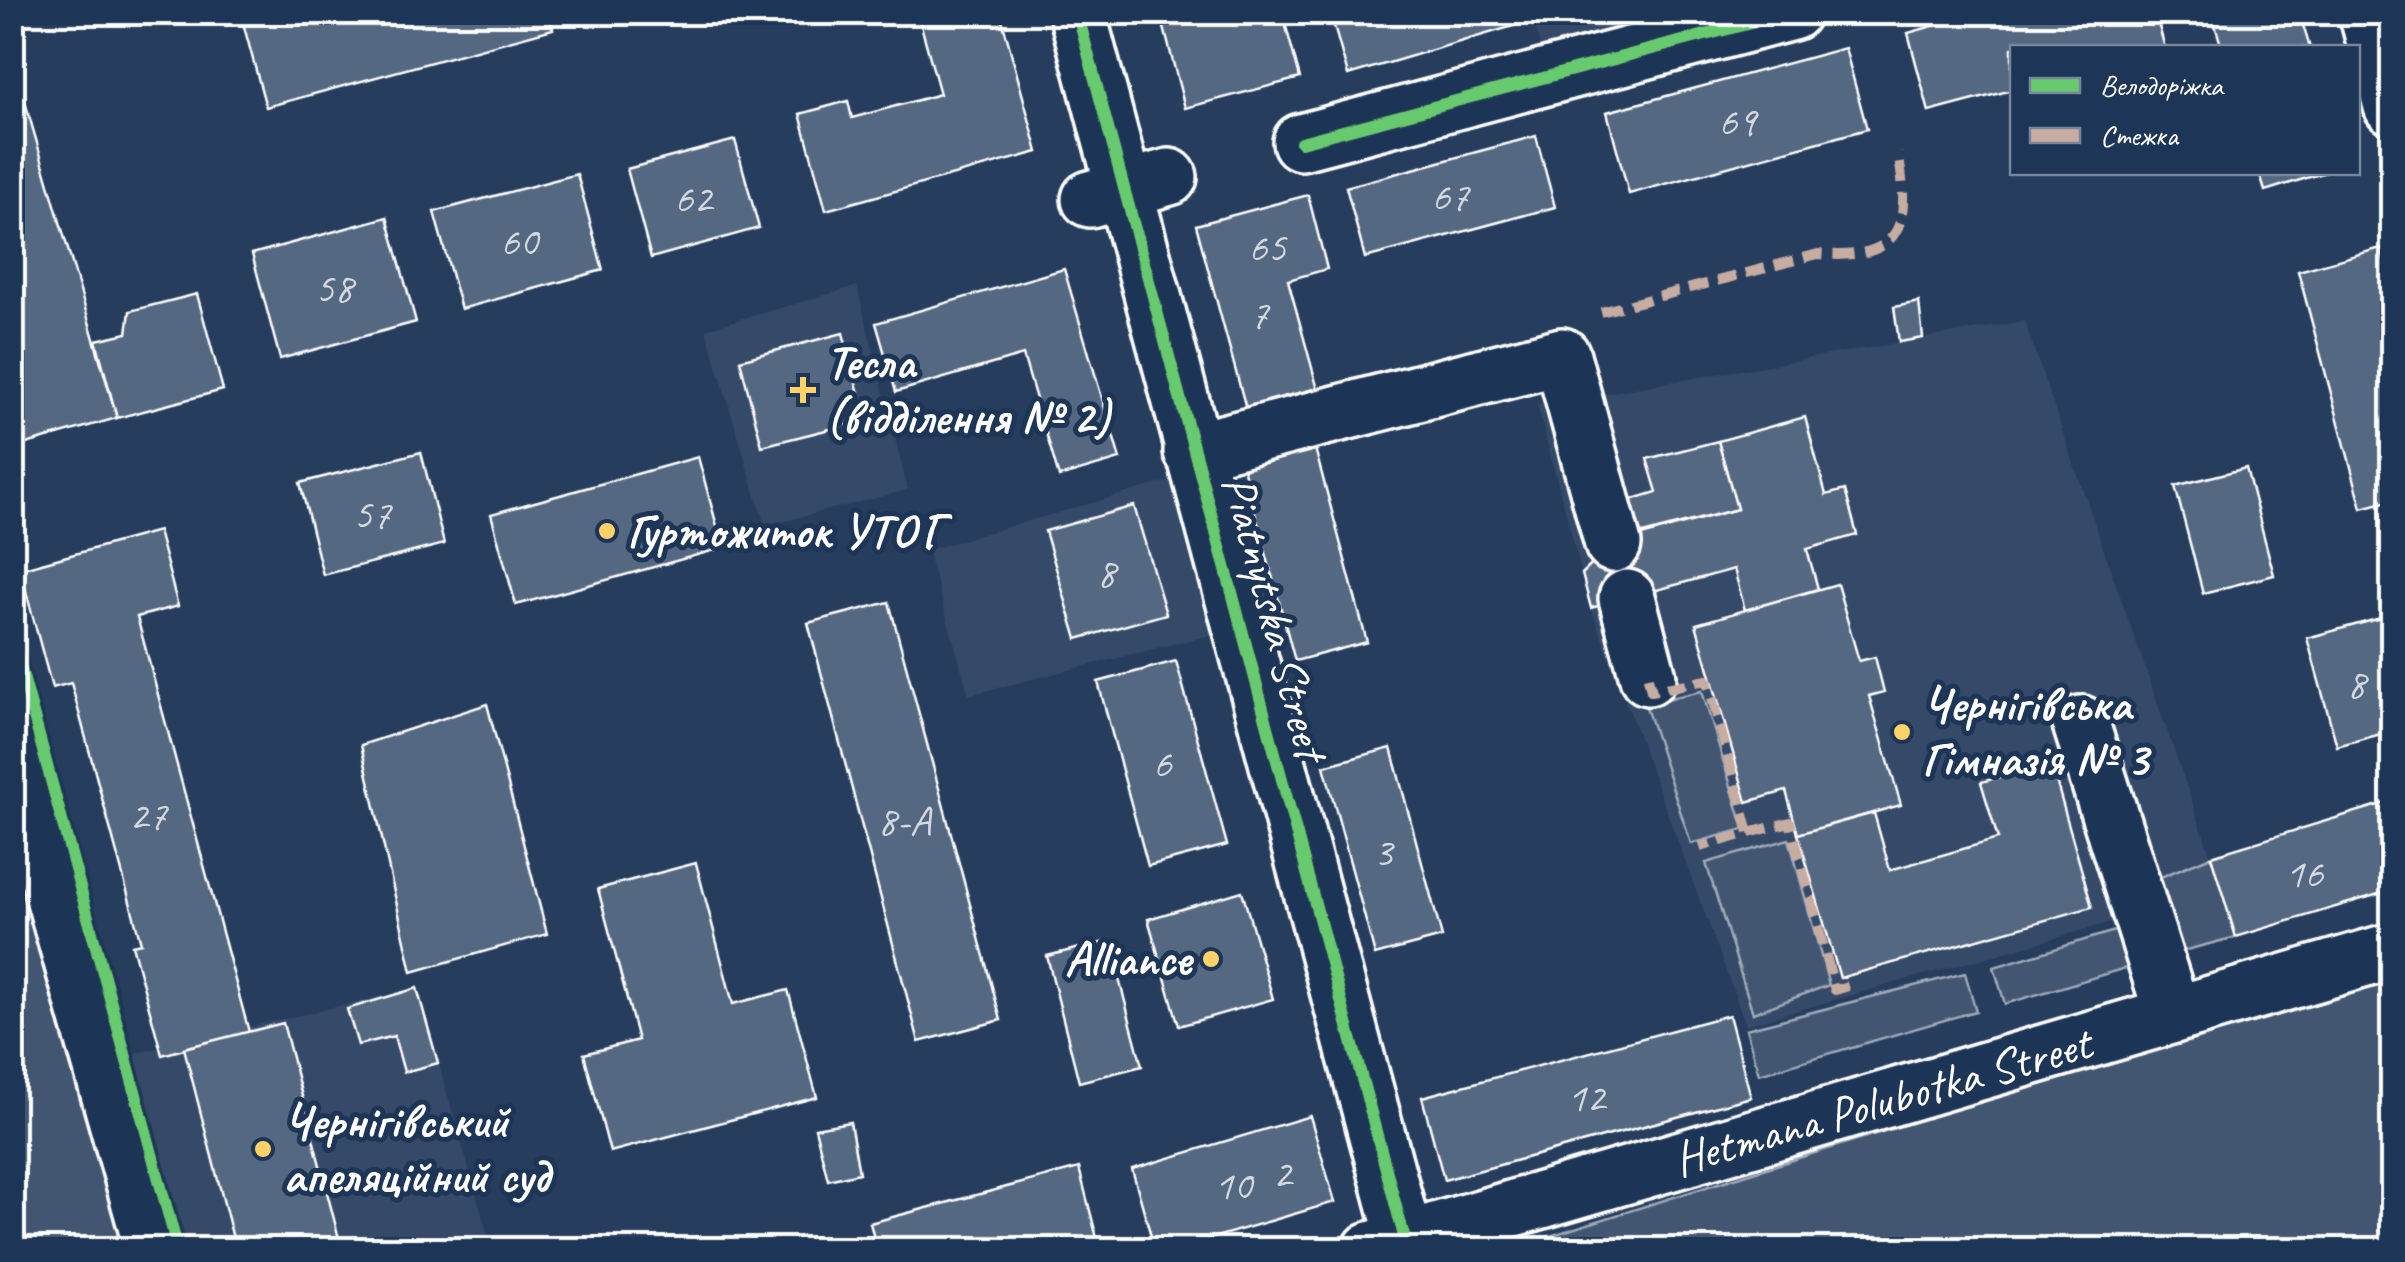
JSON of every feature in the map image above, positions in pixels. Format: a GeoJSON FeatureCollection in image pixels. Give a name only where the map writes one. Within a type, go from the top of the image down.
{"type":"FeatureCollection","features":[{"type":"Feature","properties":{"kind":"street","name":"Piatnytska Street"},"geometry":{"type":"LineString","coordinates":[[1077,12],[1127,189],[1388,1245]]}},
{"type":"Feature","properties":{"kind":"street"},"geometry":{"type":"LineString","coordinates":[[1301,142],[1792,12]]}},
{"type":"Feature","properties":{"kind":"street"},"geometry":{"type":"LineString","coordinates":[[2367,12],[2392,106]]}},
{"type":"Feature","properties":{"kind":"street"},"geometry":{"type":"LineString","coordinates":[[1192,451],[1562,356],[1613,544]]}},
{"type":"Feature","properties":{"kind":"street"},"geometry":{"type":"LineString","coordinates":[[1627,598],[1648,677]]}},
{"type":"Feature","properties":{"kind":"street"},"geometry":{"type":"LineString","coordinates":[[2081,724],[2173,1015]]}},
{"type":"Feature","properties":{"kind":"street"},"geometry":{"type":"LineString","coordinates":[[12,747],[153,1250]]}},
{"type":"Feature","properties":{"kind":"street","name":"Hetmana Polubotka Street"},"geometry":{"type":"LineString","coordinates":[[1388,1245],[2392,951]]}},
{"type":"Feature","properties":{"kind":"shaded area"},"geometry":{"type":"Polygon","coordinates":[[[1529,13],[1685,13],[1541,52],[1529,13]]]}},
{"type":"Feature","properties":{"kind":"shaded area"},"geometry":{"type":"Polygon","coordinates":[[[857,286],[908,490],[765,526],[706,329],[857,286]]]}},
{"type":"Feature","properties":{"kind":"shaded area","name":"Чернігівська Гімназія № 3"},"geometry":{"type":"Polygon","coordinates":[[[2024,321],[2211,856],[2133,888],[2141,914],[1746,1025],[1591,608],[1537,405],[2024,321]]]}},
{"type":"Feature","properties":{"kind":"shaded area"},"geometry":{"type":"Polygon","coordinates":[[[1179,478],[1222,632],[969,695],[927,550],[1179,478]]]}},
{"type":"Feature","properties":{"kind":"shaded area"},"geometry":{"type":"Polygon","coordinates":[[[1702,691],[1744,829],[1691,844],[1645,704],[1702,691]]]}},
{"type":"Feature","properties":{"kind":"shaded area"},"geometry":{"type":"Polygon","coordinates":[[[12,797],[140,1249],[15,1249],[12,1240],[12,797]]]}},
{"type":"Feature","properties":{"kind":"shaded area"},"geometry":{"type":"Polygon","coordinates":[[[1789,839],[1829,985],[1753,1013],[1706,863],[1789,839]]]}},
{"type":"Feature","properties":{"kind":"shaded area"},"geometry":{"type":"Polygon","coordinates":[[[2211,856],[2236,937],[2171,954],[2151,881],[2211,856]]]}},
{"type":"Feature","properties":{"kind":"shaded area"},"geometry":{"type":"Polygon","coordinates":[[[2128,927],[2139,964],[2005,1004],[1994,967],[2128,927]]]}},
{"type":"Feature","properties":{"kind":"shaded area"},"geometry":{"type":"Polygon","coordinates":[[[1965,973],[1976,1011],[1759,1074],[1746,1029],[1965,973]]]}},
{"type":"Feature","properties":{"kind":"shaded area"},"geometry":{"type":"Polygon","coordinates":[[[2392,982],[2392,1249],[1508,1249],[2016,1090],[2392,982]]]}},
{"type":"Feature","properties":{"kind":"shaded area"},"geometry":{"type":"Polygon","coordinates":[[[417,988],[492,1249],[167,1249],[114,1058],[417,988]]]}},
{"type":"Feature","properties":{"kind":"building"},"geometry":{"type":"Polygon","coordinates":[[[240,12],[548,12],[553,29],[266,107],[240,12]]]}},
{"type":"Feature","properties":{"kind":"building"},"geometry":{"type":"Polygon","coordinates":[[[899,12],[1000,12],[1038,152],[826,210],[800,114],[848,101],[852,118],[940,94],[919,18],[902,22],[899,12]]]}},
{"type":"Feature","properties":{"kind":"building"},"geometry":{"type":"Polygon","coordinates":[[[1160,12],[1282,12],[1300,78],[1185,108],[1160,12]]]}},
{"type":"Feature","properties":{"kind":"building"},"geometry":{"type":"Polygon","coordinates":[[[1330,12],[1531,12],[1534,20],[1348,75],[1330,12]]]}},
{"type":"Feature","properties":{"kind":"building"},"geometry":{"type":"Polygon","coordinates":[[[1982,12],[2155,12],[2164,45],[2010,45],[2010,91],[1929,112],[1908,33],[1982,12]]]}},
{"type":"Feature","properties":{"kind":"building"},"geometry":{"type":"Polygon","coordinates":[[[2211,12],[2299,12],[2309,45],[2221,45],[2211,12]]]}},
{"type":"Feature","properties":{"kind":"building"},"geometry":{"type":"Polygon","coordinates":[[[1845,48],[1867,129],[1629,194],[1607,112],[1845,48]]]}},
{"type":"Feature","properties":{"kind":"building"},"geometry":{"type":"Polygon","coordinates":[[[12,57],[117,418],[12,448],[12,57]]]}},
{"type":"Feature","properties":{"kind":"building"},"geometry":{"type":"Polygon","coordinates":[[[1536,136],[1555,207],[1365,258],[1346,187],[1536,136]]]}},
{"type":"Feature","properties":{"kind":"building"},"geometry":{"type":"Polygon","coordinates":[[[735,140],[759,228],[651,258],[627,169],[735,140]]]}},
{"type":"Feature","properties":{"kind":"building"},"geometry":{"type":"Polygon","coordinates":[[[577,174],[603,270],[461,309],[434,212],[577,174]]]}},
{"type":"Feature","properties":{"kind":"building"},"geometry":{"type":"Polygon","coordinates":[[[2260,175],[2316,175],[2265,191],[2260,175]]]}},
{"type":"Feature","properties":{"kind":"building"},"geometry":{"type":"Polygon","coordinates":[[[1308,195],[1327,269],[1288,280],[1320,397],[1248,416],[1196,225],[1308,195]]]}},
{"type":"Feature","properties":{"kind":"building"},"geometry":{"type":"Polygon","coordinates":[[[387,217],[416,322],[280,359],[252,254],[387,217]]]}},
{"type":"Feature","properties":{"kind":"building"},"geometry":{"type":"Polygon","coordinates":[[[2381,248],[2392,290],[2392,500],[2362,508],[2298,271],[2381,248]]]}},
{"type":"Feature","properties":{"kind":"building"},"geometry":{"type":"Polygon","coordinates":[[[1064,269],[1120,459],[1059,477],[1023,355],[896,392],[876,323],[1064,269]]]}},
{"type":"Feature","properties":{"kind":"building"},"geometry":{"type":"Polygon","coordinates":[[[197,294],[223,390],[117,418],[96,340],[127,333],[130,311],[197,294]]]}},
{"type":"Feature","properties":{"kind":"building"},"geometry":{"type":"Polygon","coordinates":[[[1919,302],[1923,338],[1899,342],[1894,307],[1919,302]]]}},
{"type":"Feature","properties":{"kind":"building","name":"Тесла (відділення № 2)"},"geometry":{"type":"Polygon","coordinates":[[[843,333],[866,420],[762,446],[740,360],[843,333]]]}},
{"type":"Feature","properties":{"kind":"building"},"geometry":{"type":"Polygon","coordinates":[[[1805,417],[1826,495],[1845,490],[1857,535],[1807,549],[1818,589],[1745,610],[1734,569],[1591,608],[1582,574],[1613,544],[1737,509],[1718,441],[1805,417]]]}},
{"type":"Feature","properties":{"kind":"building"},"geometry":{"type":"Polygon","coordinates":[[[1313,441],[1367,642],[1295,661],[1241,460],[1313,441]]]}},
{"type":"Feature","properties":{"kind":"building"},"geometry":{"type":"Polygon","coordinates":[[[1718,441],[1737,509],[1620,540],[1610,506],[1657,492],[1647,459],[1718,441]]]}},
{"type":"Feature","properties":{"kind":"building"},"geometry":{"type":"Polygon","coordinates":[[[421,452],[444,544],[323,575],[300,483],[421,452]]]}},
{"type":"Feature","properties":{"kind":"building","name":"Гуртожиток УТОГ"},"geometry":{"type":"Polygon","coordinates":[[[698,457],[723,548],[516,605],[491,514],[698,457]]]}},
{"type":"Feature","properties":{"kind":"building"},"geometry":{"type":"Polygon","coordinates":[[[2246,468],[2274,575],[2203,593],[2175,486],[2246,468]]]}},
{"type":"Feature","properties":{"kind":"building"},"geometry":{"type":"Polygon","coordinates":[[[1134,506],[1166,614],[1077,639],[1045,531],[1134,506]]]}},
{"type":"Feature","properties":{"kind":"building"},"geometry":{"type":"Polygon","coordinates":[[[158,531],[178,606],[137,617],[249,1032],[162,1055],[132,945],[141,943],[71,683],[52,688],[20,569],[158,531]]]}},
{"type":"Feature","properties":{"kind":"building"},"geometry":{"type":"Polygon","coordinates":[[[1837,584],[1859,661],[1875,657],[1884,692],[1869,696],[1901,805],[1798,834],[1786,791],[1747,802],[1696,624],[1837,584]]]}},
{"type":"Feature","properties":{"kind":"building"},"geometry":{"type":"Polygon","coordinates":[[[889,602],[1001,1020],[919,1042],[808,623],[889,602]]]}},
{"type":"Feature","properties":{"kind":"building"},"geometry":{"type":"Polygon","coordinates":[[[2392,615],[2392,731],[2337,746],[2307,638],[2392,615]]]}},
{"type":"Feature","properties":{"kind":"building"},"geometry":{"type":"Polygon","coordinates":[[[1176,661],[1227,845],[1148,866],[1098,682],[1176,661]]]}},
{"type":"Feature","properties":{"kind":"building"},"geometry":{"type":"Polygon","coordinates":[[[487,704],[547,934],[412,972],[361,745],[487,704]]]}},
{"type":"Feature","properties":{"kind":"building"},"geometry":{"type":"Polygon","coordinates":[[[1391,748],[1442,937],[1375,955],[1324,766],[1391,748]]]}},
{"type":"Feature","properties":{"kind":"building","name":"Чернігівська Гімназія № 3"},"geometry":{"type":"Polygon","coordinates":[[[2051,763],[2092,907],[1840,978],[1798,834],[1874,813],[1890,870],[1998,839],[1981,782],[2051,763]]]}},
{"type":"Feature","properties":{"kind":"building"},"geometry":{"type":"Polygon","coordinates":[[[2392,801],[2392,890],[2236,937],[2211,856],[2392,801]]]}},
{"type":"Feature","properties":{"kind":"building"},"geometry":{"type":"Polygon","coordinates":[[[696,863],[733,1004],[788,990],[817,1097],[610,1152],[584,1054],[638,1040],[598,889],[696,863]]]}},
{"type":"Feature","properties":{"kind":"building","name":"Alliance"},"geometry":{"type":"Polygon","coordinates":[[[1242,891],[1273,999],[1179,1026],[1148,919],[1242,891]]]}},
{"type":"Feature","properties":{"kind":"building"},"geometry":{"type":"Polygon","coordinates":[[[1109,941],[1142,1066],[1079,1082],[1047,956],[1109,941]]]}},
{"type":"Feature","properties":{"kind":"building"},"geometry":{"type":"Polygon","coordinates":[[[417,988],[438,1063],[404,1072],[394,1036],[358,1045],[347,1009],[417,988]]]}},
{"type":"Feature","properties":{"kind":"building"},"geometry":{"type":"Polygon","coordinates":[[[1729,1015],[1751,1097],[1444,1180],[1422,1097],[1729,1015]]]}},
{"type":"Feature","properties":{"kind":"building","name":"Чернігівський апеляційний суд"},"geometry":{"type":"Polygon","coordinates":[[[283,1023],[342,1250],[236,1250],[184,1048],[283,1023]]]}},
{"type":"Feature","properties":{"kind":"building"},"geometry":{"type":"Polygon","coordinates":[[[1310,1116],[1335,1202],[1172,1250],[1155,1250],[1132,1169],[1310,1116]]]}},
{"type":"Feature","properties":{"kind":"building"},"geometry":{"type":"Polygon","coordinates":[[[850,1122],[859,1173],[828,1180],[815,1128],[850,1122]]]}},
{"type":"Feature","properties":{"kind":"building"},"geometry":{"type":"Polygon","coordinates":[[[1079,1168],[1100,1250],[877,1250],[870,1223],[1079,1168]]]}},
{"type":"Feature","properties":{"kind":"marked path"},"geometry":{"type":"LineString","coordinates":[[1601,312],[1818,254],[1846,255],[1883,245],[1901,219],[1898,153]]}},
{"type":"Feature","properties":{"kind":"marked path"},"geometry":{"type":"LineString","coordinates":[[1648,677],[1651,691],[1707,680],[1749,833],[1700,847]]}},
{"type":"Feature","properties":{"kind":"marked path"},"geometry":{"type":"LineString","coordinates":[[1749,833],[1790,822],[1835,990],[1849,986]]}},
{"type":"Feature","properties":{"kind":"cycle path"},"geometry":{"type":"LineString","coordinates":[[1077,12],[1405,1240]]}},
{"type":"Feature","properties":{"kind":"cycle path"},"geometry":{"type":"LineString","coordinates":[[1301,142],[1792,12]]}},
{"type":"Feature","properties":{"kind":"cycle path"},"geometry":{"type":"LineString","coordinates":[[12,636],[178,1250]]}},
{"type":"Feature","properties":{"kind":"place","name":"Тесла (відділення № 2)"},"geometry":{"type":"Point","coordinates":[803,390]}},
{"type":"Feature","properties":{"kind":"place","name":"Гуртожиток УТОГ"},"geometry":{"type":"Point","coordinates":[607,531]}},
{"type":"Feature","properties":{"kind":"place","name":"Чернігівська Гімназія № 3"},"geometry":{"type":"Point","coordinates":[1902,732]}},
{"type":"Feature","properties":{"kind":"place","name":"Alliance"},"geometry":{"type":"Point","coordinates":[1211,959]}},
{"type":"Feature","properties":{"kind":"place","name":"Чернігівський апеляційний суд"},"geometry":{"type":"Point","coordinates":[263,1149]}}]}
